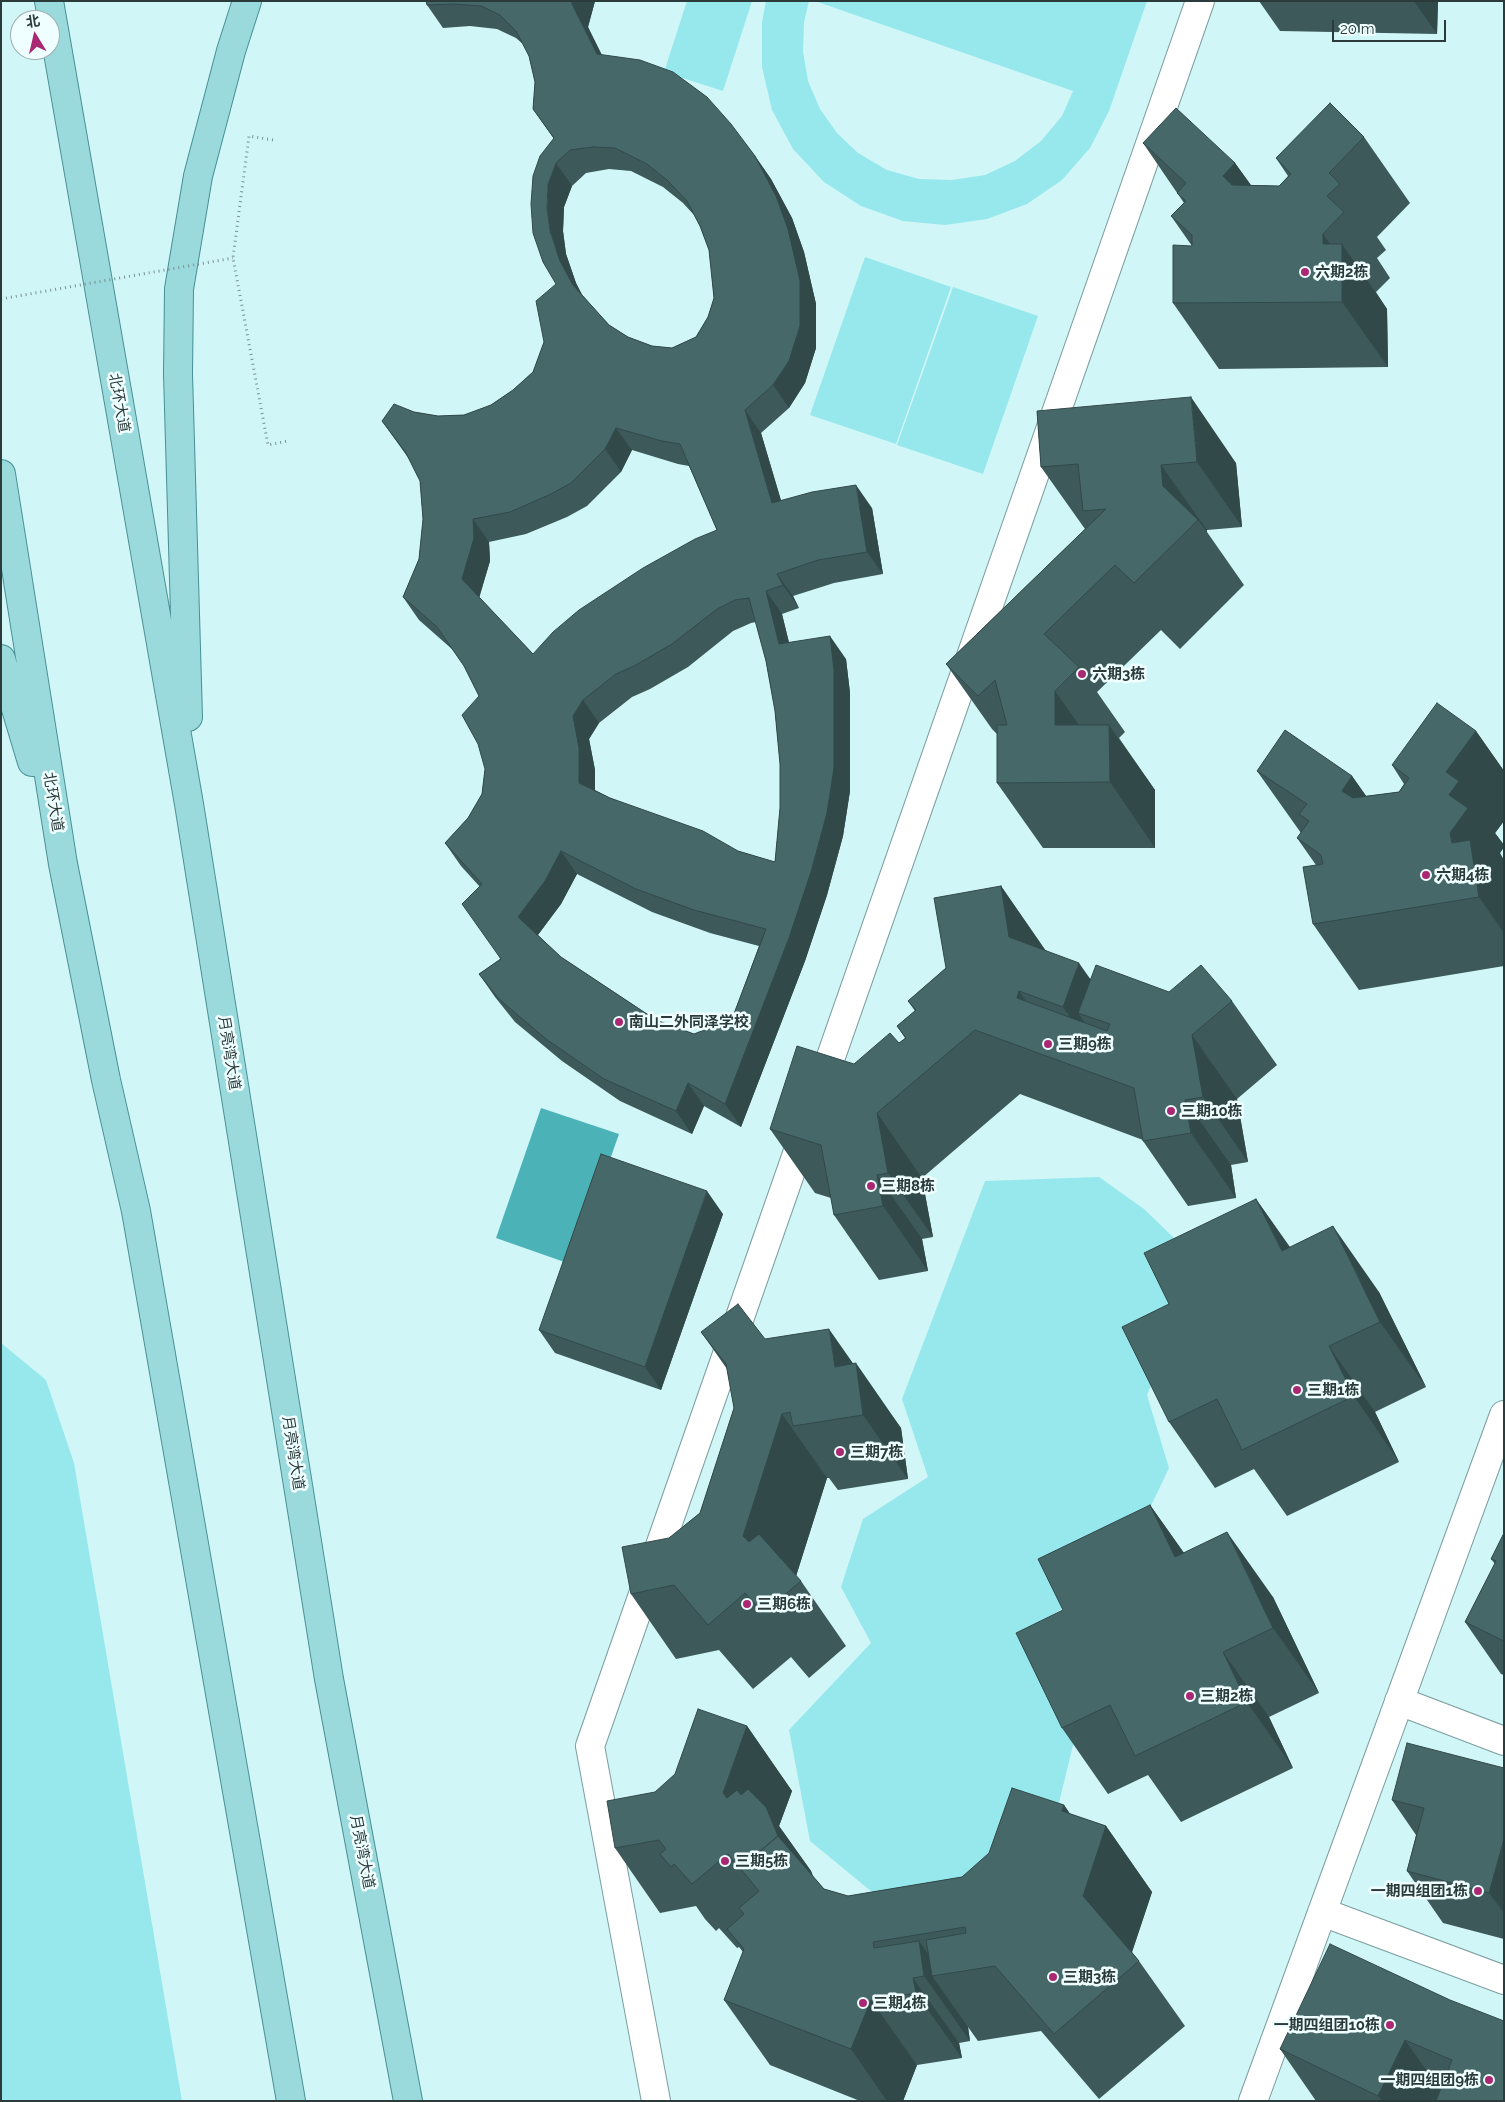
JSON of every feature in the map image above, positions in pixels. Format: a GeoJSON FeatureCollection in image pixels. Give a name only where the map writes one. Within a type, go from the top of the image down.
{"type":"FeatureCollection","features":[{"type":"Feature","properties":{"kind":"main road","name":"北环大道"},"geometry":{"type":"LineString","coordinates":[[49,1],[189,804]]}},
{"type":"Feature","properties":{"kind":"main road"},"geometry":{"type":"LineString","coordinates":[[189,804],[184,537],[178,374],[179,289],[198,176],[231,51],[247,1]]}},
{"type":"Feature","properties":{"kind":"main road","name":"北环大道"},"geometry":{"type":"LineString","coordinates":[[1,474],[63,864]]}},
{"type":"Feature","properties":{"kind":"main road"},"geometry":{"type":"LineString","coordinates":[[1,658],[63,864],[106,1080],[138,1221],[291,2101]]}},
{"type":"Feature","properties":{"kind":"main road","name":"月亮湾大道"},"geometry":{"type":"LineString","coordinates":[[189,804],[329,1679],[408,2101]]}},
{"type":"Feature","properties":{"kind":"street"},"geometry":{"type":"LineString","coordinates":[[656,2101],[590,1746],[1200,1]]}},
{"type":"Feature","properties":{"kind":"street"},"geometry":{"type":"LineString","coordinates":[[1253,2101],[1504,1415]]}},
{"type":"Feature","properties":{"kind":"street"},"geometry":{"type":"LineString","coordinates":[[1399,1701],[1504,1741]]}},
{"type":"Feature","properties":{"kind":"street"},"geometry":{"type":"LineString","coordinates":[[1322,1912],[1504,1980]]}},
{"type":"Feature","properties":{"kind":"path"},"geometry":{"type":"LineString","coordinates":[[273,140],[249,136],[233,258],[268,445],[288,441]]}},
{"type":"Feature","properties":{"kind":"path"},"geometry":{"type":"LineString","coordinates":[[1,299],[233,258]]}},
{"type":"Feature","properties":{"kind":"shaded area"},"geometry":{"type":"Polygon","coordinates":[[[687,1],[752,1],[723,91],[664,72],[687,1]]]}},
{"type":"Feature","properties":{"kind":"shaded area"},"geometry":{"type":"Polygon","coordinates":[[[766,1],[809,1],[804,22],[803,52],[808,81],[820,109],[837,133],[858,153],[887,170],[919,179],[952,180],[985,175],[1015,161],[1041,141],[1062,116],[1073,91],[815,1],[1147,1],[1109,111],[1090,148],[1062,180],[1027,204],[987,219],[945,225],[903,221],[861,206],[824,182],[793,149],[772,110],[762,67],[762,22],[766,1]]]}},
{"type":"Feature","properties":{"kind":"shaded area"},"geometry":{"type":"Polygon","coordinates":[[[865,257],[951,287],[896,444],[810,415],[865,257]]]}},
{"type":"Feature","properties":{"kind":"shaded area"},"geometry":{"type":"Polygon","coordinates":[[[953,287],[1038,316],[983,474],[897,445],[953,287]]]}},
{"type":"Feature","properties":{"kind":"shaded area"},"geometry":{"type":"Polygon","coordinates":[[[541,1108],[619,1134],[573,1265],[496,1238],[541,1108]]]}},
{"type":"Feature","properties":{"kind":"shaded area"},"geometry":{"type":"Polygon","coordinates":[[[1099,1177],[1144,1209],[1201,1264],[1147,1395],[1169,1468],[1117,1577],[1024,1631],[1074,1741],[1042,1873],[883,1901],[810,1841],[789,1730],[871,1643],[841,1587],[863,1519],[928,1477],[902,1399],[985,1181],[1099,1177]]]}},
{"type":"Feature","properties":{"kind":"shaded area"},"geometry":{"type":"Polygon","coordinates":[[[1,1343],[46,1380],[74,1463],[182,2101],[1,2101],[1,1343]]]}},
{"type":"Feature","properties":{"kind":"building"},"geometry":{"type":"Polygon","coordinates":[[[426,1],[572,1],[597,54],[640,60],[673,72],[707,97],[731,124],[755,156],[776,196],[788,229],[800,281],[800,326],[789,361],[773,385],[745,410],[772,503],[812,492],[856,485],[867,552],[818,560],[777,574],[783,585],[766,591],[779,644],[830,636],[834,670],[834,768],[827,813],[811,872],[789,938],[725,1104],[688,1083],[676,1111],[604,1079],[546,1039],[499,999],[479,974],[501,959],[462,904],[482,884],[445,843],[468,818],[482,794],[485,769],[478,744],[462,715],[479,696],[464,666],[437,627],[403,597],[419,559],[423,519],[420,481],[406,453],[382,421],[394,404],[414,412],[438,416],[464,415],[491,405],[513,390],[533,372],[544,342],[536,301],[556,284],[543,262],[533,233],[531,204],[533,176],[540,156],[554,138],[533,109],[535,82],[529,56],[516,31],[500,15],[481,6],[427,5],[426,1]],[[593,147],[570,150],[556,163],[548,184],[547,208],[550,231],[560,261],[573,285],[609,325],[628,337],[652,346],[672,348],[696,337],[708,317],[714,298],[709,250],[700,226],[687,201],[667,180],[647,164],[615,148],[593,147]],[[616,428],[605,449],[571,483],[551,494],[510,512],[473,519],[474,538],[462,579],[533,654],[553,632],[579,610],[643,568],[695,539],[717,530],[680,444],[616,428]],[[749,598],[735,600],[717,609],[672,644],[616,674],[583,700],[573,716],[579,748],[579,783],[610,798],[703,831],[738,851],[775,862],[780,808],[780,764],[775,711],[766,661],[749,598]],[[561,851],[545,881],[518,917],[561,957],[656,1020],[694,1034],[732,1019],[766,929],[694,910],[636,889],[561,851]]]}},
{"type":"Feature","properties":{"kind":"building"},"geometry":{"type":"Polygon","coordinates":[[[1330,103],[1364,137],[1329,173],[1340,184],[1327,196],[1344,212],[1323,234],[1323,244],[1342,244],[1342,302],[1173,303],[1173,245],[1192,246],[1192,235],[1171,216],[1186,201],[1177,193],[1186,183],[1143,143],[1176,108],[1235,163],[1223,176],[1232,185],[1279,186],[1291,174],[1276,158],[1330,103]]]}},
{"type":"Feature","properties":{"kind":"building"},"geometry":{"type":"Polygon","coordinates":[[[1191,397],[1197,462],[1161,465],[1163,486],[1198,520],[1134,583],[1115,565],[1044,634],[1079,667],[1055,691],[1055,725],[1109,725],[1110,782],[997,783],[997,725],[1007,725],[995,680],[978,696],[946,664],[1106,509],[1083,511],[1078,464],[1041,467],[1037,411],[1191,397]]]}},
{"type":"Feature","properties":{"kind":"building"},"geometry":{"type":"Polygon","coordinates":[[[1437,703],[1476,731],[1446,772],[1459,781],[1449,795],[1468,808],[1450,833],[1452,843],[1470,840],[1479,897],[1313,924],[1303,867],[1323,864],[1321,855],[1297,838],[1309,821],[1299,814],[1307,804],[1257,771],[1285,730],[1352,776],[1342,791],[1353,798],[1399,792],[1409,778],[1392,765],[1437,703]]]}},
{"type":"Feature","properties":{"kind":"building"},"geometry":{"type":"Polygon","coordinates":[[[1001,886],[1009,937],[1079,963],[1063,1007],[1019,991],[1017,998],[1107,1031],[1110,1024],[1078,1013],[1096,965],[1169,992],[1201,965],[1232,1001],[1192,1035],[1203,1097],[1185,1100],[1191,1133],[1143,1141],[1134,1088],[975,1030],[877,1113],[888,1173],[877,1175],[883,1206],[834,1215],[821,1145],[770,1129],[797,1046],[854,1064],[890,1033],[899,1043],[906,1038],[897,1026],[916,1010],[908,1001],[946,968],[934,898],[1001,886]]]}},
{"type":"Feature","properties":{"kind":"building"},"geometry":{"type":"Polygon","coordinates":[[[601,1154],[707,1191],[645,1367],[539,1330],[601,1154]]]}},
{"type":"Feature","properties":{"kind":"building"},"geometry":{"type":"Polygon","coordinates":[[[1256,1199],[1282,1251],[1333,1226],[1380,1322],[1329,1346],[1354,1396],[1242,1450],[1217,1399],[1169,1422],[1122,1327],[1169,1304],[1144,1253],[1256,1199]]]}},
{"type":"Feature","properties":{"kind":"building"},"geometry":{"type":"Polygon","coordinates":[[[738,1304],[765,1339],[829,1329],[835,1367],[856,1363],[863,1415],[793,1426],[790,1412],[782,1414],[743,1536],[749,1542],[759,1534],[801,1581],[763,1613],[745,1593],[708,1625],[674,1585],[631,1594],[622,1547],[669,1538],[700,1513],[734,1408],[726,1364],[701,1332],[738,1304]]]}},
{"type":"Feature","properties":{"kind":"building"},"geometry":{"type":"Polygon","coordinates":[[[1150,1505],[1175,1557],[1227,1532],[1273,1628],[1223,1652],[1247,1702],[1135,1756],[1110,1705],[1062,1728],[1016,1633],[1063,1610],[1038,1559],[1150,1505]]]}},
{"type":"Feature","properties":{"kind":"building"},"geometry":{"type":"Polygon","coordinates":[[[1504,1533],[1504,1641],[1465,1622],[1496,1561],[1491,1559],[1504,1533]]]}},
{"type":"Feature","properties":{"kind":"building"},"geometry":{"type":"Polygon","coordinates":[[[698,1709],[747,1726],[723,1793],[727,1798],[737,1790],[741,1795],[748,1789],[766,1807],[778,1836],[740,1869],[728,1854],[692,1884],[674,1864],[671,1867],[660,1854],[666,1849],[659,1840],[615,1848],[607,1801],[655,1792],[675,1774],[698,1709]]]}},
{"type":"Feature","properties":{"kind":"building"},"geometry":{"type":"Polygon","coordinates":[[[1407,1743],[1504,1768],[1504,1839],[1489,1893],[1407,1871],[1424,1808],[1392,1800],[1407,1743]]]}},
{"type":"Feature","properties":{"kind":"building"},"geometry":{"type":"Polygon","coordinates":[[[1012,1788],[1064,1805],[1062,1811],[1106,1826],[1083,1896],[1139,1961],[1054,2034],[995,1966],[932,1976],[926,1940],[966,1933],[965,1927],[873,1942],[874,1948],[919,1941],[924,1976],[913,1978],[916,1993],[871,2000],[851,2049],[724,2000],[744,1949],[727,1929],[744,1914],[739,1908],[759,1891],[740,1868],[778,1836],[824,1889],[848,1896],[962,1877],[989,1853],[1012,1788]]]}},
{"type":"Feature","properties":{"kind":"building"},"geometry":{"type":"Polygon","coordinates":[[[1330,1944],[1450,2000],[1504,2021],[1504,2101],[1436,2101],[1452,2060],[1405,2040],[1378,2096],[1280,2049],[1330,1944]]]}},
{"type":"Feature","properties":{"kind":"place","name":"六期2栋"},"geometry":{"type":"Point","coordinates":[1305,272]}},
{"type":"Feature","properties":{"kind":"place","name":"六期3栋"},"geometry":{"type":"Point","coordinates":[1082,674]}},
{"type":"Feature","properties":{"kind":"place","name":"六期4栋"},"geometry":{"type":"Point","coordinates":[1426,875]}},
{"type":"Feature","properties":{"kind":"place","name":"南山二外同泽学校"},"geometry":{"type":"Point","coordinates":[619,1022]}},
{"type":"Feature","properties":{"kind":"place","name":"三期9栋"},"geometry":{"type":"Point","coordinates":[1048,1044]}},
{"type":"Feature","properties":{"kind":"place","name":"三期10栋"},"geometry":{"type":"Point","coordinates":[1171,1111]}},
{"type":"Feature","properties":{"kind":"place","name":"三期8栋"},"geometry":{"type":"Point","coordinates":[871,1186]}},
{"type":"Feature","properties":{"kind":"place","name":"三期1栋"},"geometry":{"type":"Point","coordinates":[1297,1390]}},
{"type":"Feature","properties":{"kind":"place","name":"三期7栋"},"geometry":{"type":"Point","coordinates":[840,1452]}},
{"type":"Feature","properties":{"kind":"place","name":"三期6栋"},"geometry":{"type":"Point","coordinates":[747,1604]}},
{"type":"Feature","properties":{"kind":"place","name":"三期2栋"},"geometry":{"type":"Point","coordinates":[1190,1696]}},
{"type":"Feature","properties":{"kind":"place","name":"三期5栋"},"geometry":{"type":"Point","coordinates":[725,1861]}},
{"type":"Feature","properties":{"kind":"place","name":"一期四组团1栋"},"geometry":{"type":"Point","coordinates":[1478,1891]}},
{"type":"Feature","properties":{"kind":"place","name":"三期3栋"},"geometry":{"type":"Point","coordinates":[1053,1977]}},
{"type":"Feature","properties":{"kind":"place","name":"三期4栋"},"geometry":{"type":"Point","coordinates":[863,2003]}},
{"type":"Feature","properties":{"kind":"place","name":"一期四组团10栋"},"geometry":{"type":"Point","coordinates":[1390,2025]}},
{"type":"Feature","properties":{"kind":"place","name":"一期四组团9栋"},"geometry":{"type":"Point","coordinates":[1489,2080]}}]}
